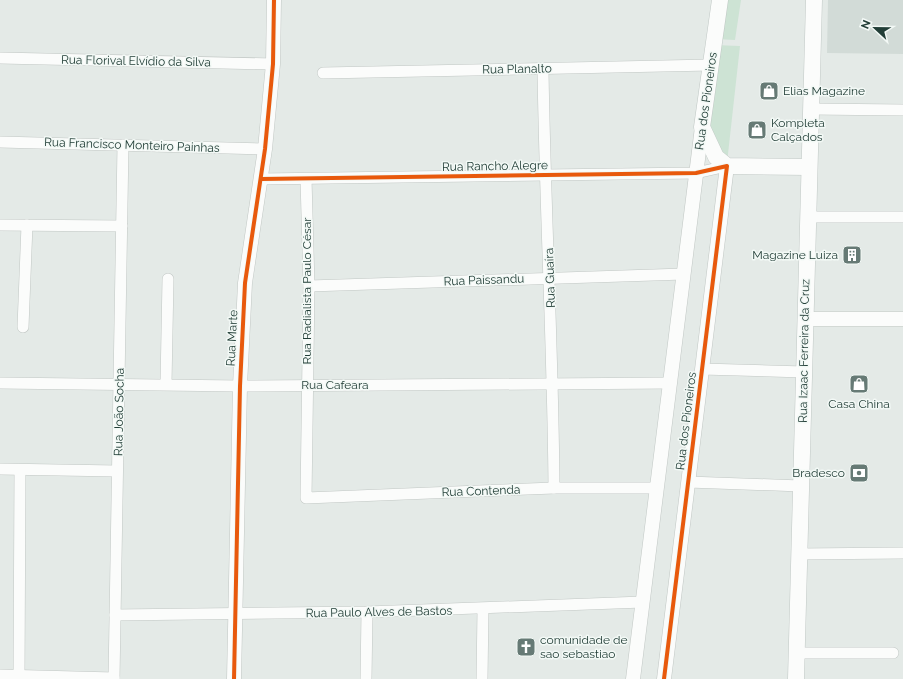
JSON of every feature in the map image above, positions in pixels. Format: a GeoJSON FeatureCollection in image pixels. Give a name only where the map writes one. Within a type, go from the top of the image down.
{"type":"FeatureCollection","features":[{"type":"Feature","properties":{"kind":"main road","name":"Rua dos Pioneiros"},"geometry":{"type":"LineString","coordinates":[[702,127],[720,0]]}},
{"type":"Feature","properties":{"kind":"main road","name":"Rua Izaac Ferreira da Cruz"},"geometry":{"type":"LineString","coordinates":[[796,679],[814,0]]}},
{"type":"Feature","properties":{"kind":"main road"},"geometry":{"type":"LineString","coordinates":[[702,127],[716,157],[727,166]]}},
{"type":"Feature","properties":{"kind":"main road","name":"Rua Rancho Alegre"},"geometry":{"type":"LineString","coordinates":[[727,166],[809,167]]}},
{"type":"Feature","properties":{"kind":"street","name":"Rua Marte"},"geometry":{"type":"LineString","coordinates":[[234,679],[234,615],[240,386],[245,283],[262,179],[273,64],[274,0]]}},
{"type":"Feature","properties":{"kind":"street","name":"Rua Florival Elvídio da Silva"},"geometry":{"type":"LineString","coordinates":[[0,58],[273,64]]}},
{"type":"Feature","properties":{"kind":"street","name":"Rua Planalto"},"geometry":{"type":"LineString","coordinates":[[323,73],[711,66]]}},
{"type":"Feature","properties":{"kind":"street","name":"Rua Guaíra"},"geometry":{"type":"LineString","coordinates":[[543,69],[545,176],[553,384],[554,488]]}},
{"type":"Feature","properties":{"kind":"street"},"geometry":{"type":"LineString","coordinates":[[810,109],[903,110]]}},
{"type":"Feature","properties":{"kind":"street","name":"Rua dos Pioneiros"},"geometry":{"type":"LineString","coordinates":[[636,675],[643,602],[702,127]]}},
{"type":"Feature","properties":{"kind":"street","name":"Rua Francisco Monteiro Painhas"},"geometry":{"type":"LineString","coordinates":[[0,142],[265,149]]}},
{"type":"Feature","properties":{"kind":"street","name":"Rua João Socha"},"geometry":{"type":"LineString","coordinates":[[114,678],[123,145]]}},
{"type":"Feature","properties":{"kind":"street","name":"Rua dos Pioneiros"},"geometry":{"type":"LineString","coordinates":[[664,679],[727,166]]}},
{"type":"Feature","properties":{"kind":"street","name":"Rua Rancho Alegre"},"geometry":{"type":"LineString","coordinates":[[262,179],[696,173],[727,166]]}},
{"type":"Feature","properties":{"kind":"street","name":"Rua Radialista Paulo César"},"geometry":{"type":"LineString","coordinates":[[306,179],[308,286],[306,498]]}},
{"type":"Feature","properties":{"kind":"street"},"geometry":{"type":"LineString","coordinates":[[808,217],[903,217]]}},
{"type":"Feature","properties":{"kind":"street"},"geometry":{"type":"LineString","coordinates":[[0,225],[122,226]]}},
{"type":"Feature","properties":{"kind":"street"},"geometry":{"type":"LineString","coordinates":[[23,327],[27,225]]}},
{"type":"Feature","properties":{"kind":"street","name":"Rua Paissandu"},"geometry":{"type":"LineString","coordinates":[[308,286],[684,274]]}},
{"type":"Feature","properties":{"kind":"street"},"geometry":{"type":"LineString","coordinates":[[166,384],[168,280]]}},
{"type":"Feature","properties":{"kind":"street"},"geometry":{"type":"LineString","coordinates":[[805,319],[903,319]]}},
{"type":"Feature","properties":{"kind":"street"},"geometry":{"type":"LineString","coordinates":[[702,369],[804,372]]}},
{"type":"Feature","properties":{"kind":"street","name":"Rua Cafeara"},"geometry":{"type":"LineString","coordinates":[[0,383],[119,383],[240,386],[670,383]]}},
{"type":"Feature","properties":{"kind":"street"},"geometry":{"type":"LineString","coordinates":[[0,469],[118,471]]}},
{"type":"Feature","properties":{"kind":"street"},"geometry":{"type":"LineString","coordinates":[[19,677],[20,470]]}},
{"type":"Feature","properties":{"kind":"street"},"geometry":{"type":"LineString","coordinates":[[688,482],[801,486]]}},
{"type":"Feature","properties":{"kind":"street","name":"Rua Contenda"},"geometry":{"type":"LineString","coordinates":[[306,498],[554,488],[657,488]]}},
{"type":"Feature","properties":{"kind":"street"},"geometry":{"type":"LineString","coordinates":[[799,554],[903,553]]}},
{"type":"Feature","properties":{"kind":"street","name":"Rua Paulo Alves de Bastos"},"geometry":{"type":"LineString","coordinates":[[115,615],[234,615],[367,612],[483,609],[643,602]]}},
{"type":"Feature","properties":{"kind":"street"},"geometry":{"type":"LineString","coordinates":[[482,679],[483,609]]}},
{"type":"Feature","properties":{"kind":"street"},"geometry":{"type":"LineString","coordinates":[[366,679],[367,612]]}},
{"type":"Feature","properties":{"kind":"street"},"geometry":{"type":"LineString","coordinates":[[797,653],[893,653]]}},
{"type":"Feature","properties":{"kind":"street"},"geometry":{"type":"LineString","coordinates":[[0,674],[19,677],[114,678]]}},
{"type":"Feature","properties":{"kind":"shaded area"},"geometry":{"type":"Polygon","coordinates":[[[828,0],[903,0],[903,54],[827,53],[828,0]]]}},
{"type":"Feature","properties":{"kind":"green space"},"geometry":{"type":"Polygon","coordinates":[[[720,0],[741,0],[735,40],[715,39],[720,0]]]}},
{"type":"Feature","properties":{"kind":"green space"},"geometry":{"type":"Polygon","coordinates":[[[714,45],[740,46],[727,163],[703,126],[714,45]]]}},
{"type":"Feature","properties":{"kind":"cycle path"},"geometry":{"type":"LineString","coordinates":[[234,679],[240,386],[245,283],[265,149],[273,64],[274,0]]}},
{"type":"Feature","properties":{"kind":"cycle path"},"geometry":{"type":"LineString","coordinates":[[261,179],[696,173],[727,166],[664,679]]}},
{"type":"Feature","properties":{"kind":"place","name":"Elias Magazine"},"geometry":{"type":"Point","coordinates":[769,91]}},
{"type":"Feature","properties":{"kind":"place","name":"Kompleta Calçados"},"geometry":{"type":"Point","coordinates":[757,130]}},
{"type":"Feature","properties":{"kind":"place","name":"Magazine Luiza"},"geometry":{"type":"Point","coordinates":[852,255]}},
{"type":"Feature","properties":{"kind":"place","name":"Casa China"},"geometry":{"type":"Point","coordinates":[859,384]}},
{"type":"Feature","properties":{"kind":"place","name":"Bradesco"},"geometry":{"type":"Point","coordinates":[859,473]}},
{"type":"Feature","properties":{"kind":"place","name":"comunidade de sao sebastiao"},"geometry":{"type":"Point","coordinates":[526,647]}}]}
